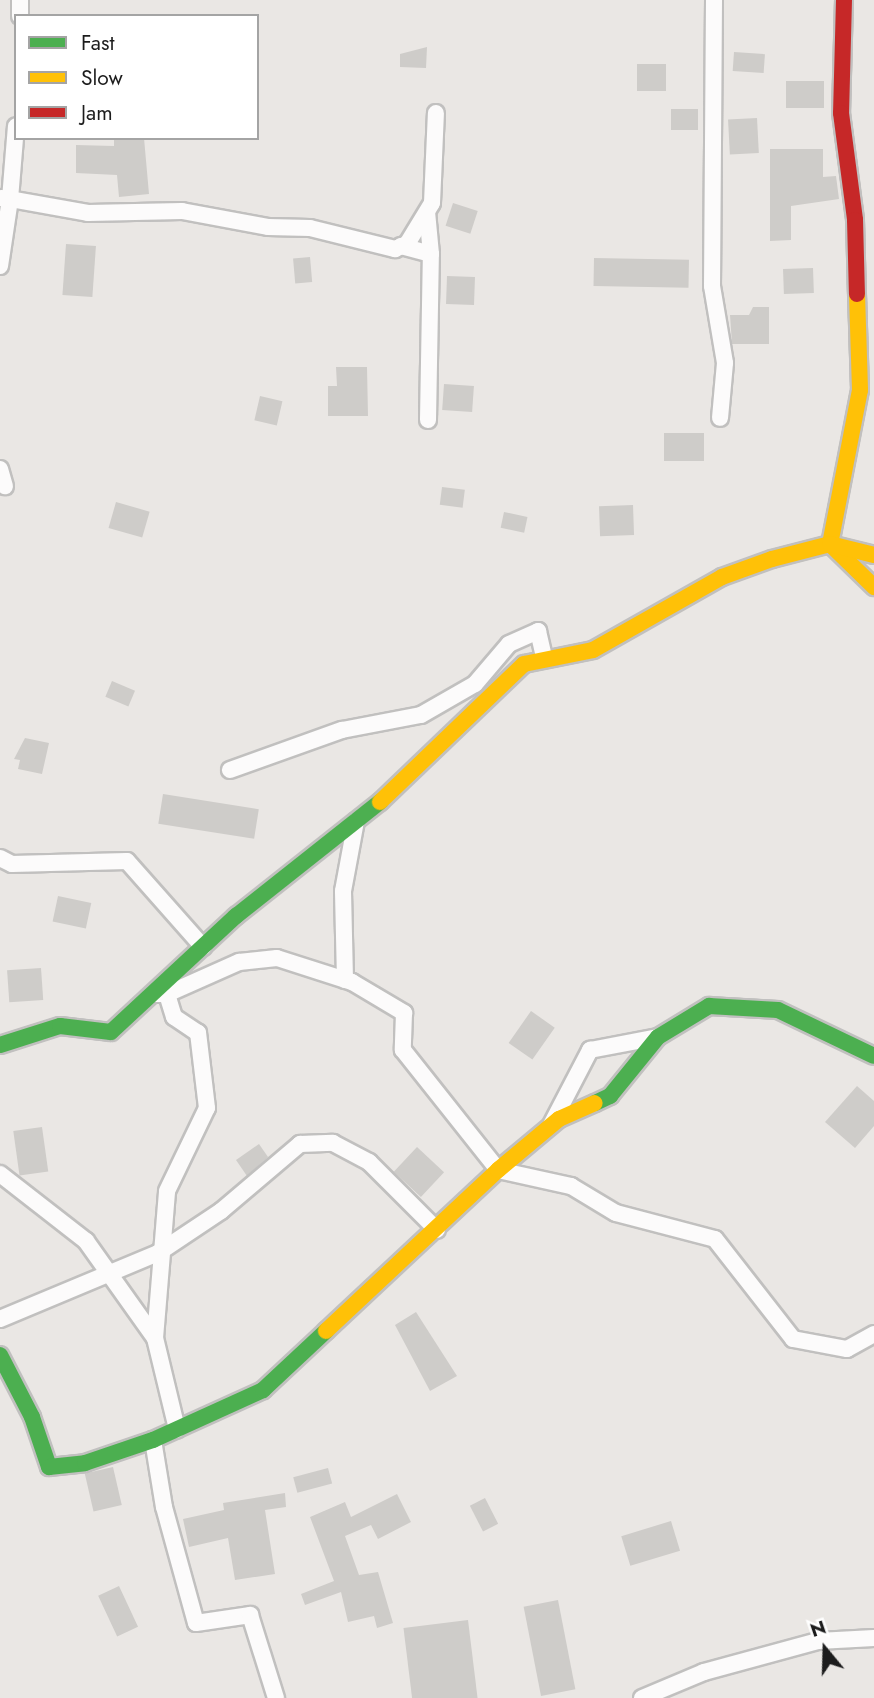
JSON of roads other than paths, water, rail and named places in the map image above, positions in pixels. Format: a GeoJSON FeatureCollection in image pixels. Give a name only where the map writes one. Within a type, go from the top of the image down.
{"type":"FeatureCollection","features":[{"type":"Feature","properties":{"kind":"street"},"geometry":{"type":"LineString","coordinates":[[714,0],[712,286],[724,363],[720,418]]}},
{"type":"Feature","properties":{"kind":"street"},"geometry":{"type":"LineString","coordinates":[[830,544],[860,390],[855,220],[841,113],[844,0]]}},
{"type":"Feature","properties":{"kind":"street"},"geometry":{"type":"LineString","coordinates":[[401,246],[432,203],[436,113]]}},
{"type":"Feature","properties":{"kind":"street"},"geometry":{"type":"LineString","coordinates":[[0,266],[5,198],[14,139]]}},
{"type":"Feature","properties":{"kind":"street"},"geometry":{"type":"LineString","coordinates":[[5,198],[88,212],[182,211],[268,227],[310,228],[376,248],[401,246],[431,254]]}},
{"type":"Feature","properties":{"kind":"street"},"geometry":{"type":"LineString","coordinates":[[426,212],[431,254],[428,420]]}},
{"type":"Feature","properties":{"kind":"street"},"geometry":{"type":"LineString","coordinates":[[0,468],[5,486]]}},
{"type":"Feature","properties":{"kind":"street"},"geometry":{"type":"LineString","coordinates":[[830,544],[874,587]]}},
{"type":"Feature","properties":{"kind":"street"},"geometry":{"type":"LineString","coordinates":[[0,1045],[25,1033],[60,1026],[111,1032],[160,994],[203,947],[356,821],[510,673],[544,657],[593,650],[722,577],[830,544],[874,555]]}},
{"type":"Feature","properties":{"kind":"street"},"geometry":{"type":"LineString","coordinates":[[230,770],[342,730],[421,715],[475,684],[509,644],[538,631],[544,657]]}},
{"type":"Feature","properties":{"kind":"street"},"geometry":{"type":"LineString","coordinates":[[345,980],[343,891],[356,821]]}},
{"type":"Feature","properties":{"kind":"street"},"geometry":{"type":"LineString","coordinates":[[0,858],[12,864],[127,861],[203,947]]}},
{"type":"Feature","properties":{"kind":"street"},"geometry":{"type":"LineString","coordinates":[[160,994],[239,962],[277,958],[345,980],[404,1013],[403,1050],[498,1170],[571,1186],[616,1213],[715,1238],[793,1339],[847,1349],[874,1334]]}},
{"type":"Feature","properties":{"kind":"street"},"geometry":{"type":"LineString","coordinates":[[160,994],[174,1017],[198,1033],[207,1108],[167,1191],[155,1338],[177,1429]]}},
{"type":"Feature","properties":{"kind":"street"},"geometry":{"type":"LineString","coordinates":[[550,1127],[590,1050],[657,1037],[709,1006],[778,1010],[874,1056]]}},
{"type":"Feature","properties":{"kind":"street"},"geometry":{"type":"LineString","coordinates":[[0,1355],[32,1418],[49,1467],[85,1463],[153,1440],[263,1390],[437,1230],[498,1170],[550,1127],[610,1096],[657,1037]]}},
{"type":"Feature","properties":{"kind":"street"},"geometry":{"type":"LineString","coordinates":[[0,1319],[163,1251],[221,1211],[300,1144],[333,1143],[369,1161],[437,1230]]}},
{"type":"Feature","properties":{"kind":"street"},"geometry":{"type":"LineString","coordinates":[[0,1174],[86,1241],[106,1275],[155,1338]]}},
{"type":"Feature","properties":{"kind":"street"},"geometry":{"type":"LineString","coordinates":[[153,1440],[164,1507],[196,1623],[250,1615],[276,1698]]}},
{"type":"Feature","properties":{"kind":"street"},"geometry":{"type":"LineString","coordinates":[[642,1698],[704,1672],[818,1641],[874,1638]]}}]}
